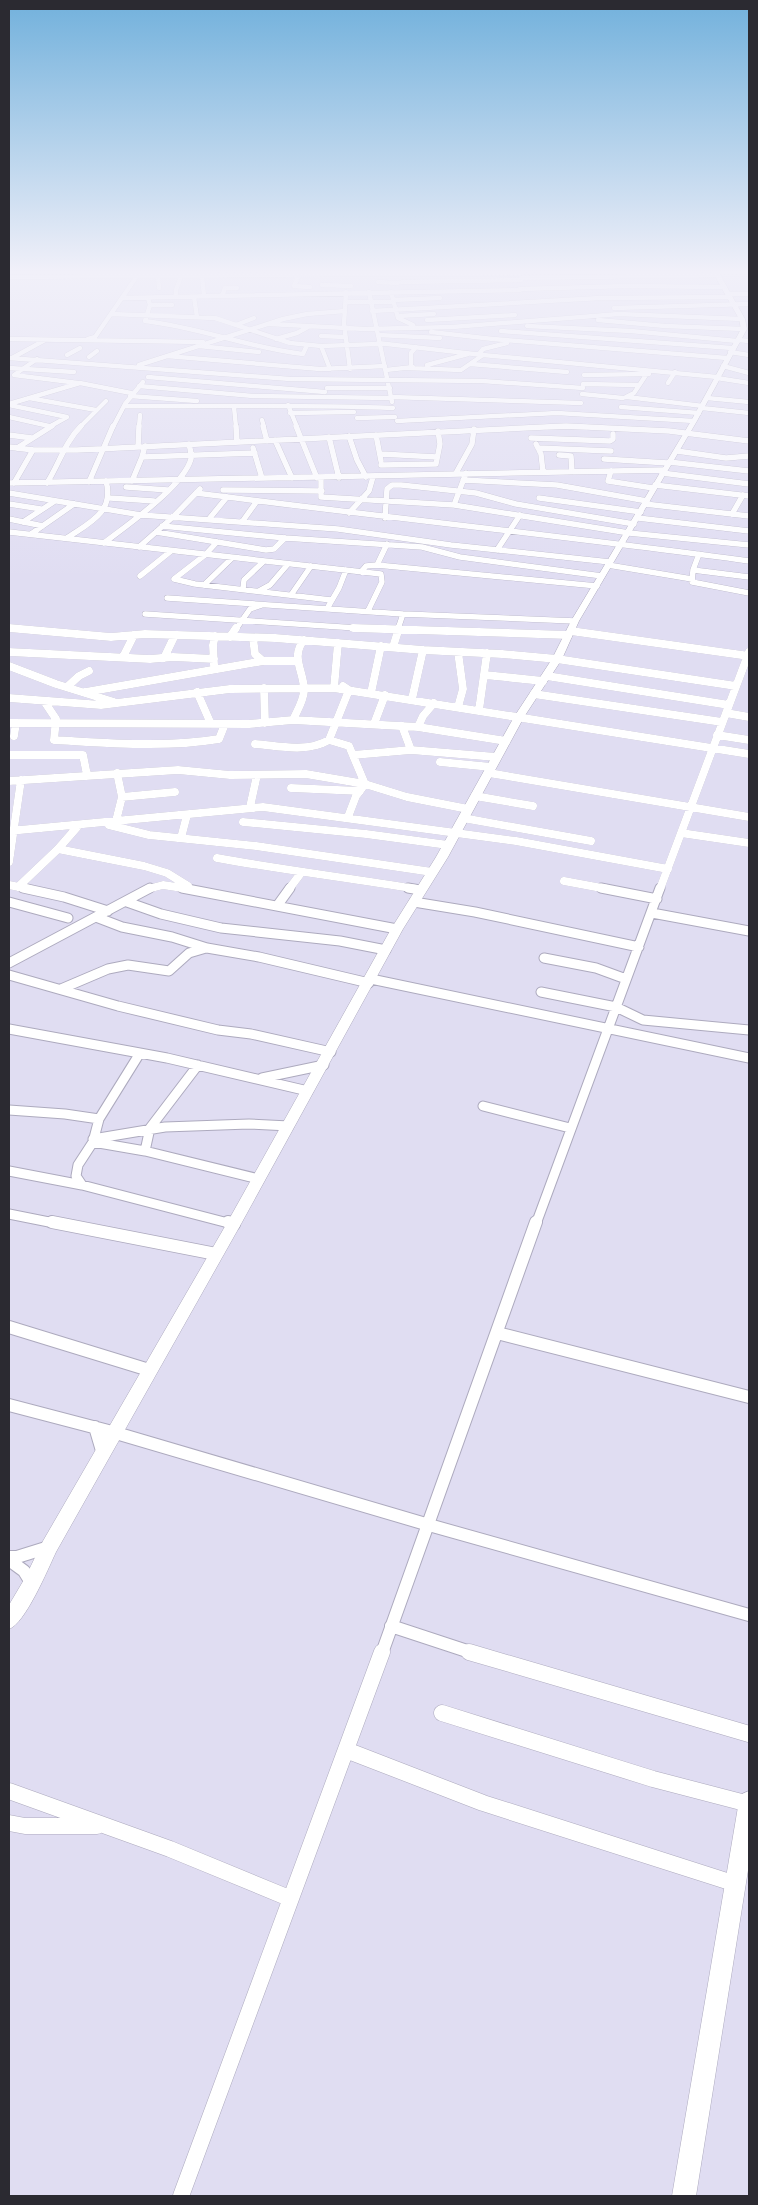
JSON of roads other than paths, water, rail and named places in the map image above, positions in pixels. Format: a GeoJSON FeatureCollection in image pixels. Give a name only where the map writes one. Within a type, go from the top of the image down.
{"type":"FeatureCollection","features":[{"type":"Feature","properties":{"kind":"street"},"geometry":{"type":"LineString","coordinates":[[17,372],[13,374],[67,380],[130,395],[239,406],[253,396],[268,378]]}},
{"type":"Feature","properties":{"kind":"street"},"geometry":{"type":"LineString","coordinates":[[67,380],[74,372]]}},
{"type":"Feature","properties":{"kind":"street"},"geometry":{"type":"LineString","coordinates":[[89,482],[130,395],[154,372]]}},
{"type":"Feature","properties":{"kind":"street"},"geometry":{"type":"LineString","coordinates":[[193,372],[268,378],[327,386]]}},
{"type":"Feature","properties":{"kind":"street"},"geometry":{"type":"LineString","coordinates":[[386,372],[393,408],[400,429],[398,434]]}},
{"type":"Feature","properties":{"kind":"street"},"geometry":{"type":"LineString","coordinates":[[482,381],[489,372]]}},
{"type":"Feature","properties":{"kind":"street"},"geometry":{"type":"LineString","coordinates":[[526,372],[564,379],[583,386],[637,385],[642,383],[646,375]]}},
{"type":"Feature","properties":{"kind":"street"},"geometry":{"type":"LineString","coordinates":[[564,379],[567,372]]}},
{"type":"Feature","properties":{"kind":"street"},"geometry":{"type":"LineString","coordinates":[[584,372],[582,398],[591,416]]}},
{"type":"Feature","properties":{"kind":"street"},"geometry":{"type":"LineString","coordinates":[[584,375],[646,375],[654,372]]}},
{"type":"Feature","properties":{"kind":"street"},"geometry":{"type":"LineString","coordinates":[[668,383],[675,372]]}},
{"type":"Feature","properties":{"kind":"street"},"geometry":{"type":"LineString","coordinates":[[9,1621],[32,1584],[49,1547],[116,1433],[149,1370],[324,1065],[397,929],[456,832],[519,717],[557,658],[609,563],[639,515],[721,372]]}},
{"type":"Feature","properties":{"kind":"street"},"geometry":{"type":"LineString","coordinates":[[148,377],[260,387],[327,386],[390,388]]}},
{"type":"Feature","properties":{"kind":"street"},"geometry":{"type":"LineString","coordinates":[[319,404],[327,386],[338,379],[517,382],[547,385],[564,379]]}},
{"type":"Feature","properties":{"kind":"street"},"geometry":{"type":"LineString","coordinates":[[189,391],[198,381]]}},
{"type":"Feature","properties":{"kind":"street"},"geometry":{"type":"LineString","coordinates":[[512,400],[517,382]]}},
{"type":"Feature","properties":{"kind":"street"},"geometry":{"type":"LineString","coordinates":[[9,405],[80,383]]}},
{"type":"Feature","properties":{"kind":"street"},"geometry":{"type":"LineString","coordinates":[[544,393],[547,385]]}},
{"type":"Feature","properties":{"kind":"street"},"geometry":{"type":"LineString","coordinates":[[618,418],[625,397],[634,393],[637,385]]}},
{"type":"Feature","properties":{"kind":"street"},"geometry":{"type":"LineString","coordinates":[[138,386],[253,396],[323,398],[476,398],[512,400],[625,397],[701,409]]}},
{"type":"Feature","properties":{"kind":"street"},"geometry":{"type":"LineString","coordinates":[[557,395],[582,398]]}},
{"type":"Feature","properties":{"kind":"street"},"geometry":{"type":"LineString","coordinates":[[28,398],[96,410]]}},
{"type":"Feature","properties":{"kind":"street"},"geometry":{"type":"LineString","coordinates":[[476,398],[481,417]]}},
{"type":"Feature","properties":{"kind":"street"},"geometry":{"type":"LineString","coordinates":[[47,483],[74,433],[106,401]]}},
{"type":"Feature","properties":{"kind":"street"},"geometry":{"type":"LineString","coordinates":[[290,413],[358,421],[550,414],[618,418],[749,402]]}},
{"type":"Feature","properties":{"kind":"street"},"geometry":{"type":"LineString","coordinates":[[124,406],[319,404],[358,421],[376,435],[381,454],[381,477]]}},
{"type":"Feature","properties":{"kind":"street"},"geometry":{"type":"LineString","coordinates":[[9,405],[74,418]]}},
{"type":"Feature","properties":{"kind":"street"},"geometry":{"type":"LineString","coordinates":[[288,405],[300,439],[319,478],[322,494],[314,509]]}},
{"type":"Feature","properties":{"kind":"street"},"geometry":{"type":"LineString","coordinates":[[237,442],[239,406]]}},
{"type":"Feature","properties":{"kind":"street"},"geometry":{"type":"LineString","coordinates":[[621,406],[749,413]]}},
{"type":"Feature","properties":{"kind":"street"},"geometry":{"type":"LineString","coordinates":[[366,478],[357,460],[349,436],[358,421],[393,408]]}},
{"type":"Feature","properties":{"kind":"street"},"geometry":{"type":"LineString","coordinates":[[138,447],[140,415]]}},
{"type":"Feature","properties":{"kind":"street"},"geometry":{"type":"LineString","coordinates":[[573,415],[574,426]]}},
{"type":"Feature","properties":{"kind":"street"},"geometry":{"type":"LineString","coordinates":[[9,417],[49,426]]}},
{"type":"Feature","properties":{"kind":"street"},"geometry":{"type":"LineString","coordinates":[[17,448],[49,426],[67,417]]}},
{"type":"Feature","properties":{"kind":"street"},"geometry":{"type":"LineString","coordinates":[[81,420],[88,421]]}},
{"type":"Feature","properties":{"kind":"street"},"geometry":{"type":"LineString","coordinates":[[262,420],[267,441]]}},
{"type":"Feature","properties":{"kind":"street"},"geometry":{"type":"LineString","coordinates":[[376,435],[474,429],[574,426],[686,433],[749,440]]}},
{"type":"Feature","properties":{"kind":"street"},"geometry":{"type":"LineString","coordinates":[[526,427],[541,454],[537,484],[539,498],[535,508]]}},
{"type":"Feature","properties":{"kind":"street"},"geometry":{"type":"LineString","coordinates":[[456,473],[472,444],[474,429]]}},
{"type":"Feature","properties":{"kind":"street"},"geometry":{"type":"LineString","coordinates":[[434,474],[440,444],[438,431]]}},
{"type":"Feature","properties":{"kind":"street"},"geometry":{"type":"LineString","coordinates":[[531,438],[610,441],[613,439],[613,434]]}},
{"type":"Feature","properties":{"kind":"street"},"geometry":{"type":"LineString","coordinates":[[9,435],[32,438]]}},
{"type":"Feature","properties":{"kind":"street"},"geometry":{"type":"LineString","coordinates":[[9,447],[33,450],[65,450],[349,436]]}},
{"type":"Feature","properties":{"kind":"street"},"geometry":{"type":"LineString","coordinates":[[329,437],[339,478]]}},
{"type":"Feature","properties":{"kind":"street"},"geometry":{"type":"LineString","coordinates":[[275,440],[292,478]]}},
{"type":"Feature","properties":{"kind":"street"},"geometry":{"type":"LineString","coordinates":[[250,441],[262,478]]}},
{"type":"Feature","properties":{"kind":"street"},"geometry":{"type":"LineString","coordinates":[[104,543],[140,515],[179,479],[191,456],[189,444]]}},
{"type":"Feature","properties":{"kind":"street"},"geometry":{"type":"LineString","coordinates":[[132,481],[142,457],[144,446]]}},
{"type":"Feature","properties":{"kind":"street"},"geometry":{"type":"LineString","coordinates":[[538,448],[611,452]]}},
{"type":"Feature","properties":{"kind":"street"},"geometry":{"type":"LineString","coordinates":[[678,448],[711,449]]}},
{"type":"Feature","properties":{"kind":"street"},"geometry":{"type":"LineString","coordinates":[[678,448],[748,457]]}},
{"type":"Feature","properties":{"kind":"street"},"geometry":{"type":"LineString","coordinates":[[11,483],[33,450]]}},
{"type":"Feature","properties":{"kind":"street"},"geometry":{"type":"LineString","coordinates":[[730,451],[748,457]]}},
{"type":"Feature","properties":{"kind":"street"},"geometry":{"type":"LineString","coordinates":[[142,457],[255,453]]}},
{"type":"Feature","properties":{"kind":"street"},"geometry":{"type":"LineString","coordinates":[[381,454],[437,457]]}},
{"type":"Feature","properties":{"kind":"street"},"geometry":{"type":"LineString","coordinates":[[541,454],[569,455],[572,472]]}},
{"type":"Feature","properties":{"kind":"street"},"geometry":{"type":"LineString","coordinates":[[604,459],[666,467],[749,484]]}},
{"type":"Feature","properties":{"kind":"street"},"geometry":{"type":"LineString","coordinates":[[381,465],[436,464]]}},
{"type":"Feature","properties":{"kind":"street"},"geometry":{"type":"LineString","coordinates":[[107,484],[179,479],[366,478],[456,473],[611,472],[666,467],[749,471]]}},
{"type":"Feature","properties":{"kind":"street"},"geometry":{"type":"LineString","coordinates":[[611,472],[608,481],[746,496]]}},
{"type":"Feature","properties":{"kind":"street"},"geometry":{"type":"LineString","coordinates":[[454,505],[466,473]]}},
{"type":"Feature","properties":{"kind":"street"},"geometry":{"type":"LineString","coordinates":[[349,514],[363,499],[371,486],[373,477]]}},
{"type":"Feature","properties":{"kind":"street"},"geometry":{"type":"LineString","coordinates":[[139,547],[173,517],[208,479]]}},
{"type":"Feature","properties":{"kind":"street"},"geometry":{"type":"LineString","coordinates":[[463,480],[566,486],[639,515],[749,545]]}},
{"type":"Feature","properties":{"kind":"street"},"geometry":{"type":"LineString","coordinates":[[11,483],[89,482],[168,490]]}},
{"type":"Feature","properties":{"kind":"street"},"geometry":{"type":"LineString","coordinates":[[67,538],[105,510],[110,498],[107,484]]}},
{"type":"Feature","properties":{"kind":"street"},"geometry":{"type":"LineString","coordinates":[[385,518],[387,489],[392,485],[459,490],[535,508],[639,515]]}},
{"type":"Feature","properties":{"kind":"street"},"geometry":{"type":"LineString","coordinates":[[198,491],[322,494],[363,499],[454,505],[520,515],[732,514],[749,516]]}},
{"type":"Feature","properties":{"kind":"street"},"geometry":{"type":"LineString","coordinates":[[198,491],[257,501],[290,511],[325,510],[416,522],[622,544],[749,561]]}},
{"type":"Feature","properties":{"kind":"street"},"geometry":{"type":"LineString","coordinates":[[9,493],[140,515],[348,530],[609,563],[692,579]]}},
{"type":"Feature","properties":{"kind":"street"},"geometry":{"type":"LineString","coordinates":[[732,514],[746,496]]}},
{"type":"Feature","properties":{"kind":"street"},"geometry":{"type":"LineString","coordinates":[[209,520],[227,497]]}},
{"type":"Feature","properties":{"kind":"street"},"geometry":{"type":"LineString","coordinates":[[110,498],[154,501]]}},
{"type":"Feature","properties":{"kind":"street"},"geometry":{"type":"LineString","coordinates":[[539,498],[749,531]]}},
{"type":"Feature","properties":{"kind":"street"},"geometry":{"type":"LineString","coordinates":[[23,522],[55,501]]}},
{"type":"Feature","properties":{"kind":"street"},"geometry":{"type":"LineString","coordinates":[[242,522],[257,501]]}},
{"type":"Feature","properties":{"kind":"street"},"geometry":{"type":"LineString","coordinates":[[416,522],[424,502]]}},
{"type":"Feature","properties":{"kind":"street"},"geometry":{"type":"LineString","coordinates":[[9,504],[41,510]]}},
{"type":"Feature","properties":{"kind":"street"},"geometry":{"type":"LineString","coordinates":[[32,534],[74,504]]}},
{"type":"Feature","properties":{"kind":"street"},"geometry":{"type":"LineString","coordinates":[[312,527],[325,510]]}},
{"type":"Feature","properties":{"kind":"street"},"geometry":{"type":"LineString","coordinates":[[279,525],[290,511]]}},
{"type":"Feature","properties":{"kind":"street"},"geometry":{"type":"LineString","coordinates":[[497,550],[520,515]]}},
{"type":"Feature","properties":{"kind":"street"},"geometry":{"type":"LineString","coordinates":[[348,530],[367,516]]}},
{"type":"Feature","properties":{"kind":"street"},"geometry":{"type":"LineString","coordinates":[[9,519],[43,526]]}},
{"type":"Feature","properties":{"kind":"street"},"geometry":{"type":"LineString","coordinates":[[426,528],[431,523]]}},
{"type":"Feature","properties":{"kind":"street"},"geometry":{"type":"LineString","coordinates":[[162,526],[286,538],[424,548],[468,559],[599,581]]}},
{"type":"Feature","properties":{"kind":"street"},"geometry":{"type":"LineString","coordinates":[[9,532],[263,562],[377,573],[383,576],[368,611]]}},
{"type":"Feature","properties":{"kind":"street"},"geometry":{"type":"LineString","coordinates":[[156,532],[268,550],[274,549],[286,538]]}},
{"type":"Feature","properties":{"kind":"street"},"geometry":{"type":"LineString","coordinates":[[400,545],[417,540],[422,534]]}},
{"type":"Feature","properties":{"kind":"street"},"geometry":{"type":"LineString","coordinates":[[140,576],[192,539]]}},
{"type":"Feature","properties":{"kind":"street"},"geometry":{"type":"LineString","coordinates":[[218,542],[205,555],[174,579],[204,585],[331,600]]}},
{"type":"Feature","properties":{"kind":"street"},"geometry":{"type":"LineString","coordinates":[[377,565],[387,544]]}},
{"type":"Feature","properties":{"kind":"street"},"geometry":{"type":"LineString","coordinates":[[699,554],[691,581],[749,593]]}},
{"type":"Feature","properties":{"kind":"street"},"geometry":{"type":"LineString","coordinates":[[204,585],[232,558]]}},
{"type":"Feature","properties":{"kind":"street"},"geometry":{"type":"LineString","coordinates":[[243,589],[244,580],[263,562]]}},
{"type":"Feature","properties":{"kind":"street"},"geometry":{"type":"LineString","coordinates":[[230,637],[242,620],[255,590],[270,585],[288,564]]}},
{"type":"Feature","properties":{"kind":"street"},"geometry":{"type":"LineString","coordinates":[[361,572],[366,566],[377,565],[599,581]]}},
{"type":"Feature","properties":{"kind":"street"},"geometry":{"type":"LineString","coordinates":[[291,595],[311,566]]}},
{"type":"Feature","properties":{"kind":"street"},"geometry":{"type":"LineString","coordinates":[[327,609],[346,570]]}},
{"type":"Feature","properties":{"kind":"street"},"geometry":{"type":"LineString","coordinates":[[693,570],[749,577]]}},
{"type":"Feature","properties":{"kind":"street"},"geometry":{"type":"LineString","coordinates":[[167,598],[249,606],[266,604],[368,611],[572,629],[749,655],[742,679],[717,735],[692,807],[570,1128],[429,1525],[180,2196]]}},
{"type":"Feature","properties":{"kind":"street"},"geometry":{"type":"LineString","coordinates":[[145,614],[397,631],[572,629]]}},
{"type":"Feature","properties":{"kind":"street"},"geometry":{"type":"LineString","coordinates":[[393,647],[402,614]]}},
{"type":"Feature","properties":{"kind":"street"},"geometry":{"type":"LineString","coordinates":[[9,628],[111,637],[175,635],[293,639],[301,643],[338,643],[557,658],[742,679]]}},
{"type":"Feature","properties":{"kind":"street"},"geometry":{"type":"LineString","coordinates":[[124,657],[134,635]]}},
{"type":"Feature","properties":{"kind":"street"},"geometry":{"type":"LineString","coordinates":[[164,658],[175,635]]}},
{"type":"Feature","properties":{"kind":"street"},"geometry":{"type":"LineString","coordinates":[[215,636],[215,668]]}},
{"type":"Feature","properties":{"kind":"street"},"geometry":{"type":"LineString","coordinates":[[254,638],[254,653],[256,657],[267,661]]}},
{"type":"Feature","properties":{"kind":"street"},"geometry":{"type":"LineString","coordinates":[[292,720],[302,698],[304,687],[297,657],[301,643]]}},
{"type":"Feature","properties":{"kind":"street"},"geometry":{"type":"LineString","coordinates":[[335,685],[338,643]]}},
{"type":"Feature","properties":{"kind":"street"},"geometry":{"type":"LineString","coordinates":[[371,693],[382,646]]}},
{"type":"Feature","properties":{"kind":"street"},"geometry":{"type":"LineString","coordinates":[[412,699],[423,650]]}},
{"type":"Feature","properties":{"kind":"street"},"geometry":{"type":"LineString","coordinates":[[9,652],[214,659]]}},
{"type":"Feature","properties":{"kind":"street"},"geometry":{"type":"LineString","coordinates":[[458,652],[463,689],[458,707]]}},
{"type":"Feature","properties":{"kind":"street"},"geometry":{"type":"LineString","coordinates":[[9,673],[11,666],[24,653]]}},
{"type":"Feature","properties":{"kind":"street"},"geometry":{"type":"LineString","coordinates":[[479,710],[487,653]]}},
{"type":"Feature","properties":{"kind":"street"},"geometry":{"type":"LineString","coordinates":[[86,692],[215,668],[297,657]]}},
{"type":"Feature","properties":{"kind":"street"},"geometry":{"type":"LineString","coordinates":[[11,666],[67,687],[118,703]]}},
{"type":"Feature","properties":{"kind":"street"},"geometry":{"type":"LineString","coordinates":[[67,687],[79,676],[89,671]]}},
{"type":"Feature","properties":{"kind":"street"},"geometry":{"type":"LineString","coordinates":[[485,675],[545,678],[726,714]]}},
{"type":"Feature","properties":{"kind":"street"},"geometry":{"type":"LineString","coordinates":[[9,698],[95,705],[197,692],[335,685],[349,690],[749,754]]}},
{"type":"Feature","properties":{"kind":"street"},"geometry":{"type":"LineString","coordinates":[[264,688],[265,723]]}},
{"type":"Feature","properties":{"kind":"street"},"geometry":{"type":"LineString","coordinates":[[255,744],[322,745],[329,740],[349,690]]}},
{"type":"Feature","properties":{"kind":"street"},"geometry":{"type":"LineString","coordinates":[[197,692],[211,724]]}},
{"type":"Feature","properties":{"kind":"street"},"geometry":{"type":"LineString","coordinates":[[534,694],[749,717]]}},
{"type":"Feature","properties":{"kind":"street"},"geometry":{"type":"LineString","coordinates":[[374,724],[385,695]]}},
{"type":"Feature","properties":{"kind":"street"},"geometry":{"type":"LineString","coordinates":[[44,701],[57,722],[54,740],[152,743],[191,742],[219,739],[225,724]]}},
{"type":"Feature","properties":{"kind":"street"},"geometry":{"type":"LineString","coordinates":[[418,726],[423,716],[434,703]]}},
{"type":"Feature","properties":{"kind":"street"},"geometry":{"type":"LineString","coordinates":[[14,736],[12,723],[225,724],[292,720],[418,726],[506,741]]}},
{"type":"Feature","properties":{"kind":"street"},"geometry":{"type":"LineString","coordinates":[[402,726],[411,750]]}},
{"type":"Feature","properties":{"kind":"street"},"geometry":{"type":"LineString","coordinates":[[717,735],[749,740]]}},
{"type":"Feature","properties":{"kind":"street"},"geometry":{"type":"LineString","coordinates":[[329,740],[347,744],[361,775],[362,787],[348,817]]}},
{"type":"Feature","properties":{"kind":"street"},"geometry":{"type":"LineString","coordinates":[[353,754],[411,750],[749,817]]}},
{"type":"Feature","properties":{"kind":"street"},"geometry":{"type":"LineString","coordinates":[[9,755],[83,755],[87,775]]}},
{"type":"Feature","properties":{"kind":"street"},"geometry":{"type":"LineString","coordinates":[[440,762],[492,766]]}},
{"type":"Feature","properties":{"kind":"street"},"geometry":{"type":"LineString","coordinates":[[9,781],[189,770],[230,775],[306,774],[344,780],[362,787],[465,813],[591,841]]}},
{"type":"Feature","properties":{"kind":"street"},"geometry":{"type":"LineString","coordinates":[[116,821],[122,796],[117,773]]}},
{"type":"Feature","properties":{"kind":"street"},"geometry":{"type":"LineString","coordinates":[[250,807],[257,774]]}},
{"type":"Feature","properties":{"kind":"street"},"geometry":{"type":"LineString","coordinates":[[344,780],[361,775]]}},
{"type":"Feature","properties":{"kind":"street"},"geometry":{"type":"LineString","coordinates":[[9,862],[13,849],[11,830],[19,805],[22,780]]}},
{"type":"Feature","properties":{"kind":"street"},"geometry":{"type":"LineString","coordinates":[[291,788],[362,787]]}},
{"type":"Feature","properties":{"kind":"street"},"geometry":{"type":"LineString","coordinates":[[122,796],[175,792]]}},
{"type":"Feature","properties":{"kind":"street"},"geometry":{"type":"LineString","coordinates":[[475,796],[533,806]]}},
{"type":"Feature","properties":{"kind":"street"},"geometry":{"type":"LineString","coordinates":[[9,806],[19,805]]}},
{"type":"Feature","properties":{"kind":"street"},"geometry":{"type":"LineString","coordinates":[[11,830],[187,815],[250,807],[348,817],[456,832],[668,869]]}},
{"type":"Feature","properties":{"kind":"street"},"geometry":{"type":"LineString","coordinates":[[181,838],[187,815]]}},
{"type":"Feature","properties":{"kind":"street"},"geometry":{"type":"LineString","coordinates":[[243,822],[366,834],[448,845]]}},
{"type":"Feature","properties":{"kind":"street"},"geometry":{"type":"LineString","coordinates":[[99,823],[149,835],[256,846],[432,872]]}},
{"type":"Feature","properties":{"kind":"street"},"geometry":{"type":"LineString","coordinates":[[13,886],[58,849],[79,824]]}},
{"type":"Feature","properties":{"kind":"street"},"geometry":{"type":"LineString","coordinates":[[681,833],[749,843]]}},
{"type":"Feature","properties":{"kind":"street"},"geometry":{"type":"LineString","coordinates":[[58,849],[144,866],[167,873],[195,890]]}},
{"type":"Feature","properties":{"kind":"street"},"geometry":{"type":"LineString","coordinates":[[217,858],[300,873],[342,877],[420,890]]}},
{"type":"Feature","properties":{"kind":"street"},"geometry":{"type":"LineString","coordinates":[[277,906],[300,873]]}},
{"type":"Feature","properties":{"kind":"street"},"geometry":{"type":"LineString","coordinates":[[564,881],[657,900]]}},
{"type":"Feature","properties":{"kind":"street"},"geometry":{"type":"LineString","coordinates":[[9,963],[158,886],[168,885],[397,929]]}},
{"type":"Feature","properties":{"kind":"street"},"geometry":{"type":"LineString","coordinates":[[13,886],[64,897],[108,911]]}},
{"type":"Feature","properties":{"kind":"street"},"geometry":{"type":"LineString","coordinates":[[9,902],[68,918]]}},
{"type":"Feature","properties":{"kind":"street"},"geometry":{"type":"LineString","coordinates":[[127,902],[161,914],[221,928],[340,941],[386,950]]}},
{"type":"Feature","properties":{"kind":"street"},"geometry":{"type":"LineString","coordinates":[[414,902],[475,912],[638,947]]}},
{"type":"Feature","properties":{"kind":"street"},"geometry":{"type":"LineString","coordinates":[[652,913],[749,931]]}},
{"type":"Feature","properties":{"kind":"street"},"geometry":{"type":"LineString","coordinates":[[96,917],[122,927],[172,937],[207,948],[609,1027],[749,1058]]}},
{"type":"Feature","properties":{"kind":"street"},"geometry":{"type":"LineString","coordinates":[[60,989],[108,969],[128,965],[169,971],[189,953],[207,948]]}},
{"type":"Feature","properties":{"kind":"street"},"geometry":{"type":"LineString","coordinates":[[544,958],[596,968],[626,979]]}},
{"type":"Feature","properties":{"kind":"street"},"geometry":{"type":"LineString","coordinates":[[9,975],[118,1006],[218,1030],[250,1034],[331,1052]]}},
{"type":"Feature","properties":{"kind":"street"},"geometry":{"type":"LineString","coordinates":[[541,992],[616,1007],[643,1020],[749,1030]]}},
{"type":"Feature","properties":{"kind":"street"},"geometry":{"type":"LineString","coordinates":[[9,1029],[198,1065],[308,1091]]}},
{"type":"Feature","properties":{"kind":"street"},"geometry":{"type":"LineString","coordinates":[[82,1185],[77,1180],[75,1172],[93,1140],[99,1119],[140,1053]]}},
{"type":"Feature","properties":{"kind":"street"},"geometry":{"type":"LineString","coordinates":[[145,1151],[150,1128],[198,1065]]}},
{"type":"Feature","properties":{"kind":"street"},"geometry":{"type":"LineString","coordinates":[[256,1079],[324,1065]]}},
{"type":"Feature","properties":{"kind":"street"},"geometry":{"type":"LineString","coordinates":[[483,1106],[570,1128]]}},
{"type":"Feature","properties":{"kind":"street"},"geometry":{"type":"LineString","coordinates":[[9,1110],[66,1114],[99,1119]]}},
{"type":"Feature","properties":{"kind":"street"},"geometry":{"type":"LineString","coordinates":[[93,1140],[150,1128],[249,1124],[289,1126]]}},
{"type":"Feature","properties":{"kind":"street"},"geometry":{"type":"LineString","coordinates":[[93,1140],[259,1179]]}},
{"type":"Feature","properties":{"kind":"street"},"geometry":{"type":"LineString","coordinates":[[9,1171],[82,1185],[234,1224]]}},
{"type":"Feature","properties":{"kind":"street"},"geometry":{"type":"LineString","coordinates":[[9,1214],[216,1254]]}},
{"type":"Feature","properties":{"kind":"street"},"geometry":{"type":"LineString","coordinates":[[9,1327],[149,1370]]}},
{"type":"Feature","properties":{"kind":"street"},"geometry":{"type":"LineString","coordinates":[[496,1333],[749,1397]]}},
{"type":"Feature","properties":{"kind":"street"},"geometry":{"type":"LineString","coordinates":[[9,1405],[95,1427],[429,1525],[749,1615]]}},
{"type":"Feature","properties":{"kind":"street"},"geometry":{"type":"LineString","coordinates":[[95,1427],[103,1454]]}},
{"type":"Feature","properties":{"kind":"street"},"geometry":{"type":"LineString","coordinates":[[9,1558],[49,1547]]}},
{"type":"Feature","properties":{"kind":"street"},"geometry":{"type":"LineString","coordinates":[[9,1558],[24,1571],[32,1584]]}},
{"type":"Feature","properties":{"kind":"street"},"geometry":{"type":"LineString","coordinates":[[391,1626],[462,1650],[749,1734]]}},
{"type":"Feature","properties":{"kind":"street"},"geometry":{"type":"LineString","coordinates":[[442,1713],[653,1779],[749,1803],[684,2196]]}},
{"type":"Feature","properties":{"kind":"street"},"geometry":{"type":"LineString","coordinates":[[346,1750],[483,1803],[736,1884]]}},
{"type":"Feature","properties":{"kind":"street"},"geometry":{"type":"LineString","coordinates":[[9,1791],[170,1849],[289,1898]]}},
{"type":"Feature","properties":{"kind":"street"},"geometry":{"type":"LineString","coordinates":[[9,1822],[25,1826],[104,1826]]}}]}
